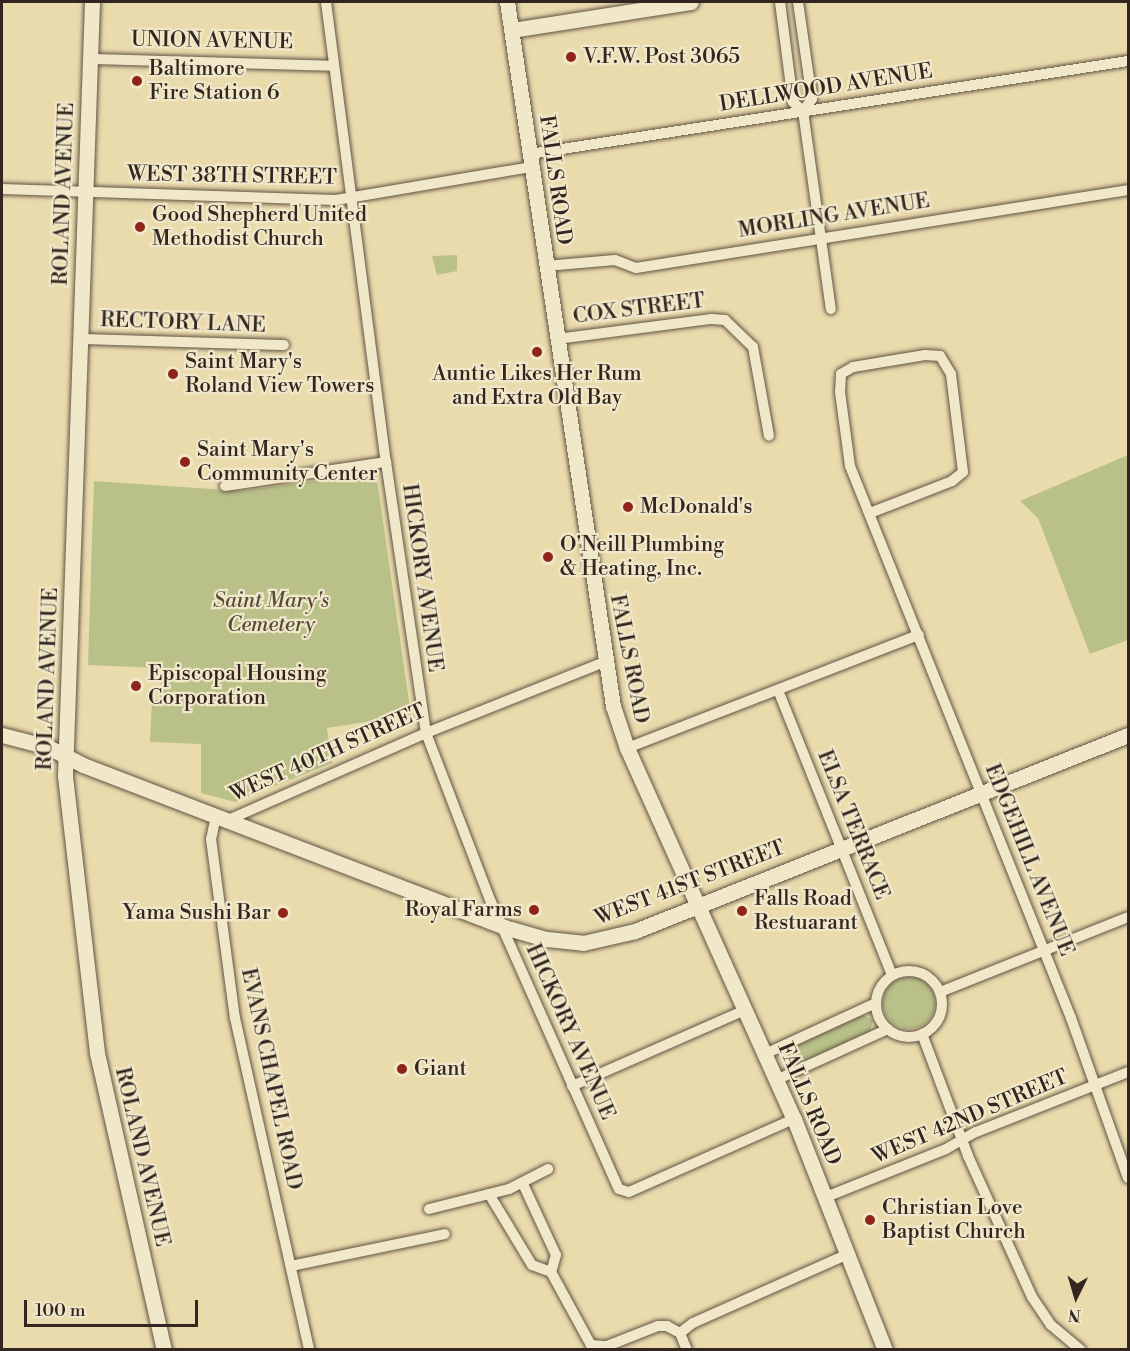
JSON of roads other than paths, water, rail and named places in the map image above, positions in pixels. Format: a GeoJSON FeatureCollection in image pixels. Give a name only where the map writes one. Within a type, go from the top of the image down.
{"type":"FeatureCollection","features":[{"type":"Feature","properties":{"kind":"main road","name":"ROLAND AVENUE"},"geometry":{"type":"LineString","coordinates":[[92,2],[66,755],[71,846],[89,1006],[164,1350]]}},
{"type":"Feature","properties":{"kind":"main road","name":"FALLS ROAD"},"geometry":{"type":"LineString","coordinates":[[507,2],[604,663],[613,706],[627,748],[794,1119],[885,1350]]}},
{"type":"Feature","properties":{"kind":"main road"},"geometry":{"type":"LineString","coordinates":[[512,30],[691,2]]}},
{"type":"Feature","properties":{"kind":"main road","name":"WEST 40TH STREET"},"geometry":{"type":"LineString","coordinates":[[2,735],[66,755],[222,818]]}},
{"type":"Feature","properties":{"kind":"main road","name":"WEST 41ST STREET"},"geometry":{"type":"LineString","coordinates":[[222,818],[502,926],[547,939],[583,943],[621,936],[1128,735]]}},
{"type":"Feature","properties":{"kind":"street","name":"HICKORY AVENUE"},"geometry":{"type":"LineString","coordinates":[[326,2],[386,462],[426,733],[502,926],[619,1189],[624,1193],[794,1119]]}},
{"type":"Feature","properties":{"kind":"street"},"geometry":{"type":"LineString","coordinates":[[780,2],[793,102],[803,111],[819,238],[831,309]]}},
{"type":"Feature","properties":{"kind":"street"},"geometry":{"type":"LineString","coordinates":[[798,2],[812,99],[803,111]]}},
{"type":"Feature","properties":{"kind":"street","name":"UNION AVENUE"},"geometry":{"type":"LineString","coordinates":[[90,59],[334,66]]}},
{"type":"Feature","properties":{"kind":"street","name":"DELLWOOD AVENUE"},"geometry":{"type":"LineString","coordinates":[[531,160],[803,111],[1128,61]]}},
{"type":"Feature","properties":{"kind":"street","name":"WEST 38TH STREET"},"geometry":{"type":"LineString","coordinates":[[2,189],[336,200],[531,160]]}},
{"type":"Feature","properties":{"kind":"street","name":"MORLING AVENUE"},"geometry":{"type":"LineString","coordinates":[[546,266],[615,260],[636,268],[1128,190]]}},
{"type":"Feature","properties":{"kind":"street","name":"COX STREET"},"geometry":{"type":"LineString","coordinates":[[557,339],[656,325],[725,320],[753,347],[769,436]]}},
{"type":"Feature","properties":{"kind":"street","name":"RECTORY LANE"},"geometry":{"type":"LineString","coordinates":[[80,339],[284,345]]}},
{"type":"Feature","properties":{"kind":"street","name":"EDGEHILL AVENUE"},"geometry":{"type":"LineString","coordinates":[[870,513],[952,481],[963,472],[951,374],[940,356],[925,355],[852,368],[842,375],[840,392],[850,466],[889,558],[1044,951],[1128,1178]]}},
{"type":"Feature","properties":{"kind":"street"},"geometry":{"type":"LineString","coordinates":[[225,486],[386,462]]}},
{"type":"Feature","properties":{"kind":"street"},"geometry":{"type":"LineString","coordinates":[[627,748],[919,635]]}},
{"type":"Feature","properties":{"kind":"street","name":"WEST 40TH STREET"},"geometry":{"type":"LineString","coordinates":[[222,818],[426,733],[604,663]]}},
{"type":"Feature","properties":{"kind":"street","name":"ELSA TERRACE"},"geometry":{"type":"LineString","coordinates":[[778,690],[892,975]]}},
{"type":"Feature","properties":{"kind":"street","name":"EVANS CHAPEL ROAD"},"geometry":{"type":"LineString","coordinates":[[222,818],[211,839],[229,987],[309,1350]]}},
{"type":"Feature","properties":{"kind":"street"},"geometry":{"type":"LineString","coordinates":[[940,992],[1128,917]]}},
{"type":"Feature","properties":{"kind":"street"},"geometry":{"type":"LineString","coordinates":[[906,971],[920,973],[932,980],[940,992],[942,1006],[938,1020],[922,1034],[901,1035],[888,1029],[879,1017],[876,1003],[881,987],[892,975],[906,971]]}},
{"type":"Feature","properties":{"kind":"street"},"geometry":{"type":"LineString","coordinates":[[765,1054],[876,1003]]}},
{"type":"Feature","properties":{"kind":"street"},"geometry":{"type":"LineString","coordinates":[[572,1086],[745,1010]]}},
{"type":"Feature","properties":{"kind":"street"},"geometry":{"type":"LineString","coordinates":[[777,1080],[888,1029]]}},
{"type":"Feature","properties":{"kind":"street"},"geometry":{"type":"LineString","coordinates":[[922,1034],[962,1140],[1032,1298],[1051,1324],[1081,1350]]}},
{"type":"Feature","properties":{"kind":"street","name":"WEST 42ND STREET"},"geometry":{"type":"LineString","coordinates":[[826,1197],[1128,1072]]}},
{"type":"Feature","properties":{"kind":"street"},"geometry":{"type":"LineString","coordinates":[[429,1209],[523,1184],[548,1169]]}},
{"type":"Feature","properties":{"kind":"street"},"geometry":{"type":"LineString","coordinates":[[523,1184],[556,1255],[551,1272]]}},
{"type":"Feature","properties":{"kind":"street"},"geometry":{"type":"LineString","coordinates":[[489,1194],[532,1265],[551,1272],[591,1345],[607,1346],[658,1326],[667,1326],[680,1333],[687,1350]]}},
{"type":"Feature","properties":{"kind":"street"},"geometry":{"type":"LineString","coordinates":[[291,1266],[445,1234]]}},
{"type":"Feature","properties":{"kind":"street"},"geometry":{"type":"LineString","coordinates":[[680,1333],[693,1323],[848,1254]]}},
{"type":"Feature","properties":{"kind":"place","name":"V.F.W. Post 3065"},"geometry":{"type":"Point","coordinates":[571,57]}},
{"type":"Feature","properties":{"kind":"place","name":"Baltimore Fire Station 6"},"geometry":{"type":"Point","coordinates":[137,81]}},
{"type":"Feature","properties":{"kind":"place","name":"Good Shepherd United Methodist Church"},"geometry":{"type":"Point","coordinates":[140,227]}},
{"type":"Feature","properties":{"kind":"place","name":"Auntie Likes Her Rum and Extra Old Bay"},"geometry":{"type":"Point","coordinates":[537,352]}},
{"type":"Feature","properties":{"kind":"place","name":"Saint Mary's Roland View Towers"},"geometry":{"type":"Point","coordinates":[173,374]}},
{"type":"Feature","properties":{"kind":"place","name":"Saint Mary's Community Center"},"geometry":{"type":"Point","coordinates":[185,462]}},
{"type":"Feature","properties":{"kind":"place","name":"McDonald's"},"geometry":{"type":"Point","coordinates":[628,507]}},
{"type":"Feature","properties":{"kind":"place","name":"O'Neill Plumbing & Heating, Inc."},"geometry":{"type":"Point","coordinates":[548,557]}},
{"type":"Feature","properties":{"kind":"place","name":"Episcopal Housing Corporation"},"geometry":{"type":"Point","coordinates":[136,686]}},
{"type":"Feature","properties":{"kind":"place","name":"Royal Farms"},"geometry":{"type":"Point","coordinates":[534,910]}},
{"type":"Feature","properties":{"kind":"place","name":"Falls Road Restuarant"},"geometry":{"type":"Point","coordinates":[742,911]}},
{"type":"Feature","properties":{"kind":"place","name":"Yama Sushi Bar"},"geometry":{"type":"Point","coordinates":[283,913]}},
{"type":"Feature","properties":{"kind":"place","name":"Giant"},"geometry":{"type":"Point","coordinates":[402,1069]}},
{"type":"Feature","properties":{"kind":"place","name":"Christian Love Baptist Church"},"geometry":{"type":"Point","coordinates":[870,1220]}},
{"type":"Feature","properties":{"kind":"park label","name":"Saint Mary's Cemetery"},"geometry":{"type":"Point","coordinates":[271,613]}}]}
